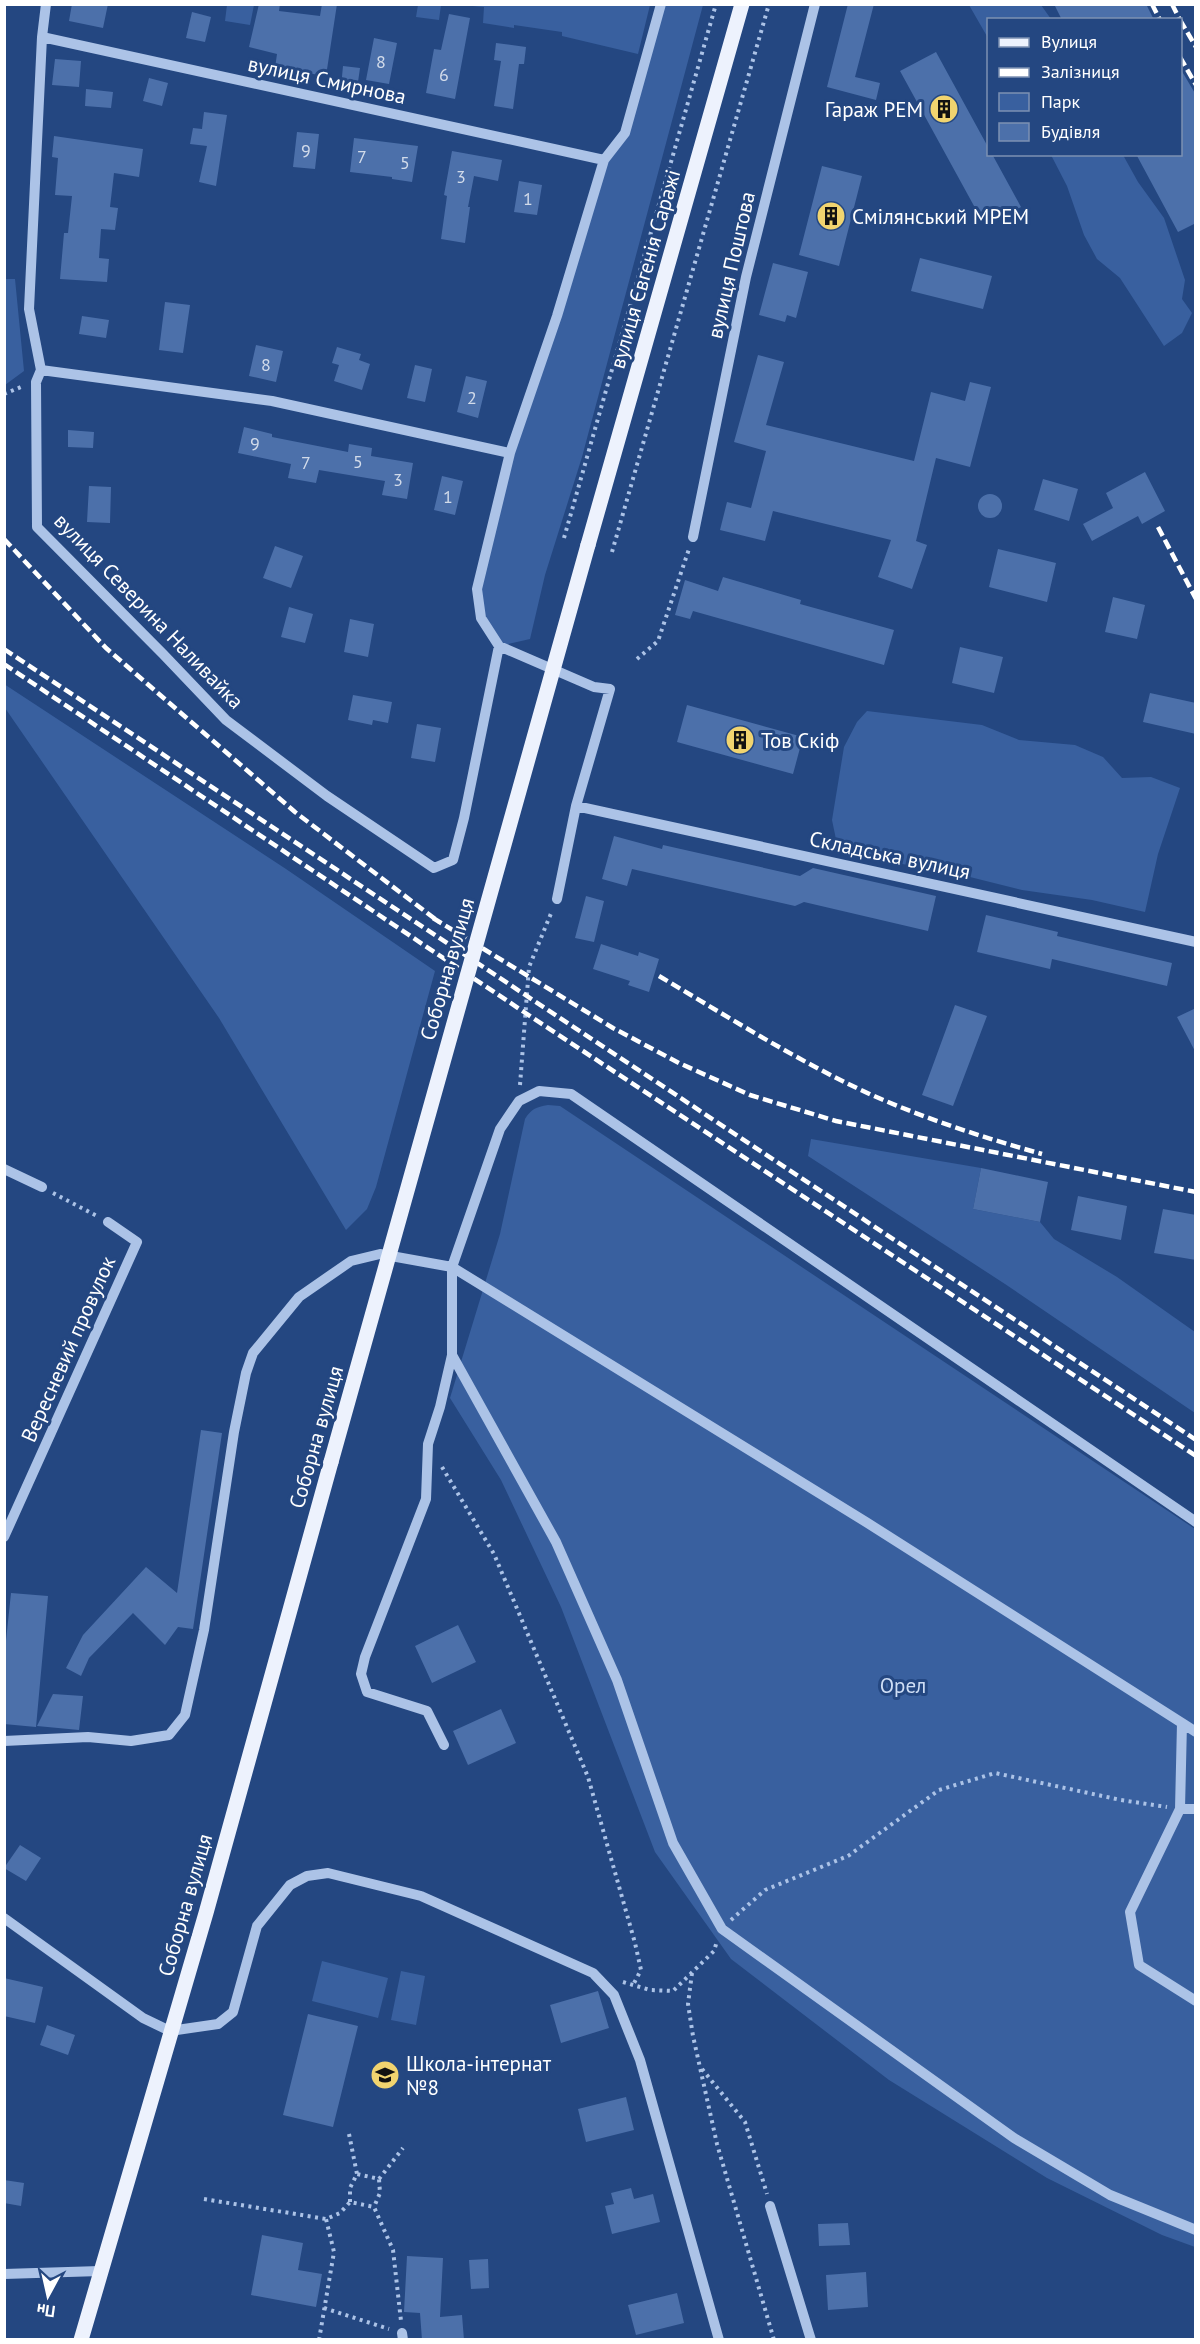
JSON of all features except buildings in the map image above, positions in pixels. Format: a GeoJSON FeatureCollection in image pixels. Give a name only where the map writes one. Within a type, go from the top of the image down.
{"type":"FeatureCollection","features":[{"type":"Feature","properties":{"kind":"main road","name":"вулиця Євгенія Саражі"},"geometry":{"type":"LineString","coordinates":[[588,544],[742,4]]}},
{"type":"Feature","properties":{"kind":"main road","name":"Соборна вулиця"},"geometry":{"type":"LineString","coordinates":[[81,2340],[206,1913],[265,1694],[588,544]]}},
{"type":"Feature","properties":{"kind":"street","name":"вулиця Северина Наливайка"},"geometry":{"type":"LineString","coordinates":[[46,4],[42,37],[29,309],[41,369],[36,382],[37,527],[226,720],[327,796],[434,868],[453,860],[464,818],[499,646]]}},
{"type":"Feature","properties":{"kind":"street"},"geometry":{"type":"LineString","coordinates":[[557,899],[576,806],[610,688],[594,687],[499,646],[481,618],[477,589],[510,453],[557,316],[604,160],[625,133],[661,4]]}},
{"type":"Feature","properties":{"kind":"street","name":"вулиця Поштова"},"geometry":{"type":"LineString","coordinates":[[693,537],[746,277],[788,119],[815,4]]}},
{"type":"Feature","properties":{"kind":"street","name":"вулиця Смирнова"},"geometry":{"type":"LineString","coordinates":[[42,37],[604,160]]}},
{"type":"Feature","properties":{"kind":"street"},"geometry":{"type":"LineString","coordinates":[[41,369],[272,401],[510,453]]}},
{"type":"Feature","properties":{"kind":"street","name":"Складська вулиця"},"geometry":{"type":"LineString","coordinates":[[576,806],[1196,942]]}},
{"type":"Feature","properties":{"kind":"street"},"geometry":{"type":"LineString","coordinates":[[444,1745],[427,1711],[367,1692],[361,1674],[365,1657],[426,1499],[428,1444],[440,1407],[452,1355],[452,1267],[500,1129],[519,1101],[539,1091],[571,1094],[1196,1522]]}},
{"type":"Feature","properties":{"kind":"street"},"geometry":{"type":"LineString","coordinates":[[4,1169],[42,1187]]}},
{"type":"Feature","properties":{"kind":"street","name":"Вересневий провулок"},"geometry":{"type":"LineString","coordinates":[[4,1537],[137,1242],[108,1222]]}},
{"type":"Feature","properties":{"kind":"street"},"geometry":{"type":"LineString","coordinates":[[4,1741],[88,1737],[131,1741],[169,1735],[185,1715],[204,1630],[234,1432],[246,1373],[253,1353],[299,1297],[351,1261],[380,1254],[452,1267],[866,1522],[1196,1732]]}},
{"type":"Feature","properties":{"kind":"street"},"geometry":{"type":"LineString","coordinates":[[452,1355],[556,1542],[617,1680],[673,1843],[722,1929],[1014,2138],[1110,2195],[1196,2230]]}},
{"type":"Feature","properties":{"kind":"street"},"geometry":{"type":"LineString","coordinates":[[1182,1723],[1180,1809],[1130,1912],[1139,1965],[1196,2001]]}},
{"type":"Feature","properties":{"kind":"street"},"geometry":{"type":"LineString","coordinates":[[1180,1809],[1196,1809]]}},
{"type":"Feature","properties":{"kind":"street"},"geometry":{"type":"LineString","coordinates":[[4,1918],[143,2018],[170,2031],[218,2024],[233,2012],[257,1926],[290,1885],[307,1876],[328,1873],[420,1896],[593,1973],[614,1995],[640,2060],[719,2340]]}},
{"type":"Feature","properties":{"kind":"street"},"geometry":{"type":"LineString","coordinates":[[770,2206],[811,2340]]}},
{"type":"Feature","properties":{"kind":"street"},"geometry":{"type":"LineString","coordinates":[[4,2274],[100,2271]]}},
{"type":"Feature","properties":{"kind":"path"},"geometry":{"type":"LineString","coordinates":[[564,537],[716,4]]}},
{"type":"Feature","properties":{"kind":"path"},"geometry":{"type":"LineString","coordinates":[[612,552],[769,4]]}},
{"type":"Feature","properties":{"kind":"path"},"geometry":{"type":"LineString","coordinates":[[638,658],[658,641],[693,537]]}},
{"type":"Feature","properties":{"kind":"path"},"geometry":{"type":"LineString","coordinates":[[519,1101],[529,967],[557,899]]}},
{"type":"Feature","properties":{"kind":"path"},"geometry":{"type":"LineString","coordinates":[[42,1187],[108,1222]]}},
{"type":"Feature","properties":{"kind":"path"},"geometry":{"type":"LineString","coordinates":[[428,1444],[494,1554],[588,1777],[641,1970],[633,1986]]}},
{"type":"Feature","properties":{"kind":"path"},"geometry":{"type":"LineString","coordinates":[[593,1973],[650,1990],[672,1991],[714,1951],[722,1929],[765,1890],[848,1856],[939,1790],[995,1773],[1121,1800],[1180,1809]]}},
{"type":"Feature","properties":{"kind":"path"},"geometry":{"type":"LineString","coordinates":[[692,1973],[688,2004],[717,2144],[774,2340]]}},
{"type":"Feature","properties":{"kind":"path"},"geometry":{"type":"LineString","coordinates":[[701,2067],[745,2122],[770,2206]]}},
{"type":"Feature","properties":{"kind":"path"},"geometry":{"type":"LineString","coordinates":[[204,2199],[326,2219],[340,2213],[350,2202],[350,2188],[357,2174],[349,2134]]}},
{"type":"Feature","properties":{"kind":"path"},"geometry":{"type":"LineString","coordinates":[[324,2308],[403,2336],[393,2250],[374,2207],[380,2193],[379,2179],[403,2148]]}},
{"type":"Feature","properties":{"kind":"path"},"geometry":{"type":"LineString","coordinates":[[357,2174],[379,2179]]}},
{"type":"Feature","properties":{"kind":"path"},"geometry":{"type":"LineString","coordinates":[[350,2202],[374,2207]]}},
{"type":"Feature","properties":{"kind":"path"},"geometry":{"type":"LineString","coordinates":[[319,2340],[334,2252],[326,2219]]}},
{"type":"Feature","properties":{"kind":"green space"},"geometry":{"type":"Polygon","coordinates":[[[227,5],[254,5],[250,25],[225,21],[227,5]]]}},
{"type":"Feature","properties":{"kind":"green space"},"geometry":{"type":"Polygon","coordinates":[[[418,5],[441,5],[439,20],[416,17],[418,5]]]}},
{"type":"Feature","properties":{"kind":"green space"},"geometry":{"type":"Polygon","coordinates":[[[461,5],[650,5],[638,54],[562,36],[562,32],[483,23],[484,7],[461,5]]]}},
{"type":"Feature","properties":{"kind":"green space"},"geometry":{"type":"Polygon","coordinates":[[[661,5],[703,5],[582,457],[545,575],[530,639],[499,646],[481,618],[477,589],[510,453],[604,160],[625,133],[661,5]]]}},
{"type":"Feature","properties":{"kind":"green space"},"geometry":{"type":"Polygon","coordinates":[[[969,5],[1041,5],[1050,18],[987,18],[987,36],[969,5]]]}},
{"type":"Feature","properties":{"kind":"green space"},"geometry":{"type":"Polygon","coordinates":[[[1052,156],[1124,156],[1138,182],[1164,218],[1185,280],[1182,299],[1192,313],[1182,333],[1164,346],[1120,278],[1097,259],[1084,235],[1067,186],[1052,156]]]}},
{"type":"Feature","properties":{"kind":"green space"},"geometry":{"type":"Polygon","coordinates":[[[5,279],[15,279],[24,371],[5,385],[5,279]]]}},
{"type":"Feature","properties":{"kind":"green space"},"geometry":{"type":"Polygon","coordinates":[[[4,684],[286,869],[435,971],[376,1187],[367,1209],[346,1230],[219,1018],[5,708],[4,684]]]}},
{"type":"Feature","properties":{"kind":"green space"},"geometry":{"type":"Polygon","coordinates":[[[867,711],[982,725],[1019,740],[1075,745],[1103,757],[1122,778],[1151,777],[1180,788],[1158,854],[1145,912],[1092,900],[1022,890],[946,871],[871,859],[838,849],[832,820],[844,747],[857,722],[867,711]]]}},
{"type":"Feature","properties":{"kind":"green space","name":"Орел"},"geometry":{"type":"Polygon","coordinates":[[[548,1105],[560,1106],[1195,1529],[1195,2247],[1162,2235],[1047,2178],[889,2080],[731,1959],[655,1852],[561,1607],[501,1480],[450,1398],[500,1234],[525,1119],[534,1109],[548,1105]]]}},
{"type":"Feature","properties":{"kind":"green space"},"geometry":{"type":"Polygon","coordinates":[[[811,1139],[981,1168],[973,1209],[1040,1222],[1054,1239],[1117,1277],[1195,1332],[1195,1413],[1005,1284],[808,1156],[811,1139]]]}},
{"type":"Feature","properties":{"kind":"green space"},"geometry":{"type":"Polygon","coordinates":[[[322,1961],[388,1978],[378,2018],[312,2001],[322,1961]]]}},
{"type":"Feature","properties":{"kind":"green space"},"geometry":{"type":"Polygon","coordinates":[[[401,1971],[425,1976],[416,2025],[391,2020],[401,1971]]]}},
{"type":"Feature","properties":{"kind":"railway"},"geometry":{"type":"LineString","coordinates":[[1152,4],[1159,18]]}},
{"type":"Feature","properties":{"kind":"railway"},"geometry":{"type":"LineString","coordinates":[[1172,4],[1179,18]]}},
{"type":"Feature","properties":{"kind":"railway"},"geometry":{"type":"LineString","coordinates":[[1182,23],[1196,47]]}},
{"type":"Feature","properties":{"kind":"railway"},"geometry":{"type":"LineString","coordinates":[[1182,60],[1196,85]]}},
{"type":"Feature","properties":{"kind":"railway"},"geometry":{"type":"LineString","coordinates":[[1158,527],[1196,599]]}},
{"type":"Feature","properties":{"kind":"railway"},"geometry":{"type":"LineString","coordinates":[[4,539],[106,648],[295,812],[439,922]]}},
{"type":"Feature","properties":{"kind":"railway"},"geometry":{"type":"LineString","coordinates":[[4,649],[1196,1440]]}},
{"type":"Feature","properties":{"kind":"railway"},"geometry":{"type":"LineString","coordinates":[[4,664],[524,1012],[1196,1456]]}},
{"type":"Feature","properties":{"kind":"railway"},"geometry":{"type":"LineString","coordinates":[[433,918],[613,1028],[679,1063],[750,1095],[836,1121],[1196,1192]]}},
{"type":"Feature","properties":{"kind":"railway"},"geometry":{"type":"LineString","coordinates":[[659,976],[846,1083],[915,1113],[1042,1154]]}},
{"type":"Feature","properties":{"kind":"place","name":"Гараж РЕМ"},"geometry":{"type":"Point","coordinates":[944,109]}},
{"type":"Feature","properties":{"kind":"place","name":"Смілянський МРЕМ"},"geometry":{"type":"Point","coordinates":[831,216]}},
{"type":"Feature","properties":{"kind":"place","name":"Тов Скіф"},"geometry":{"type":"Point","coordinates":[740,740]}},
{"type":"Feature","properties":{"kind":"place","name":"Школа-інтернат №8"},"geometry":{"type":"Point","coordinates":[385,2075]}}]}
